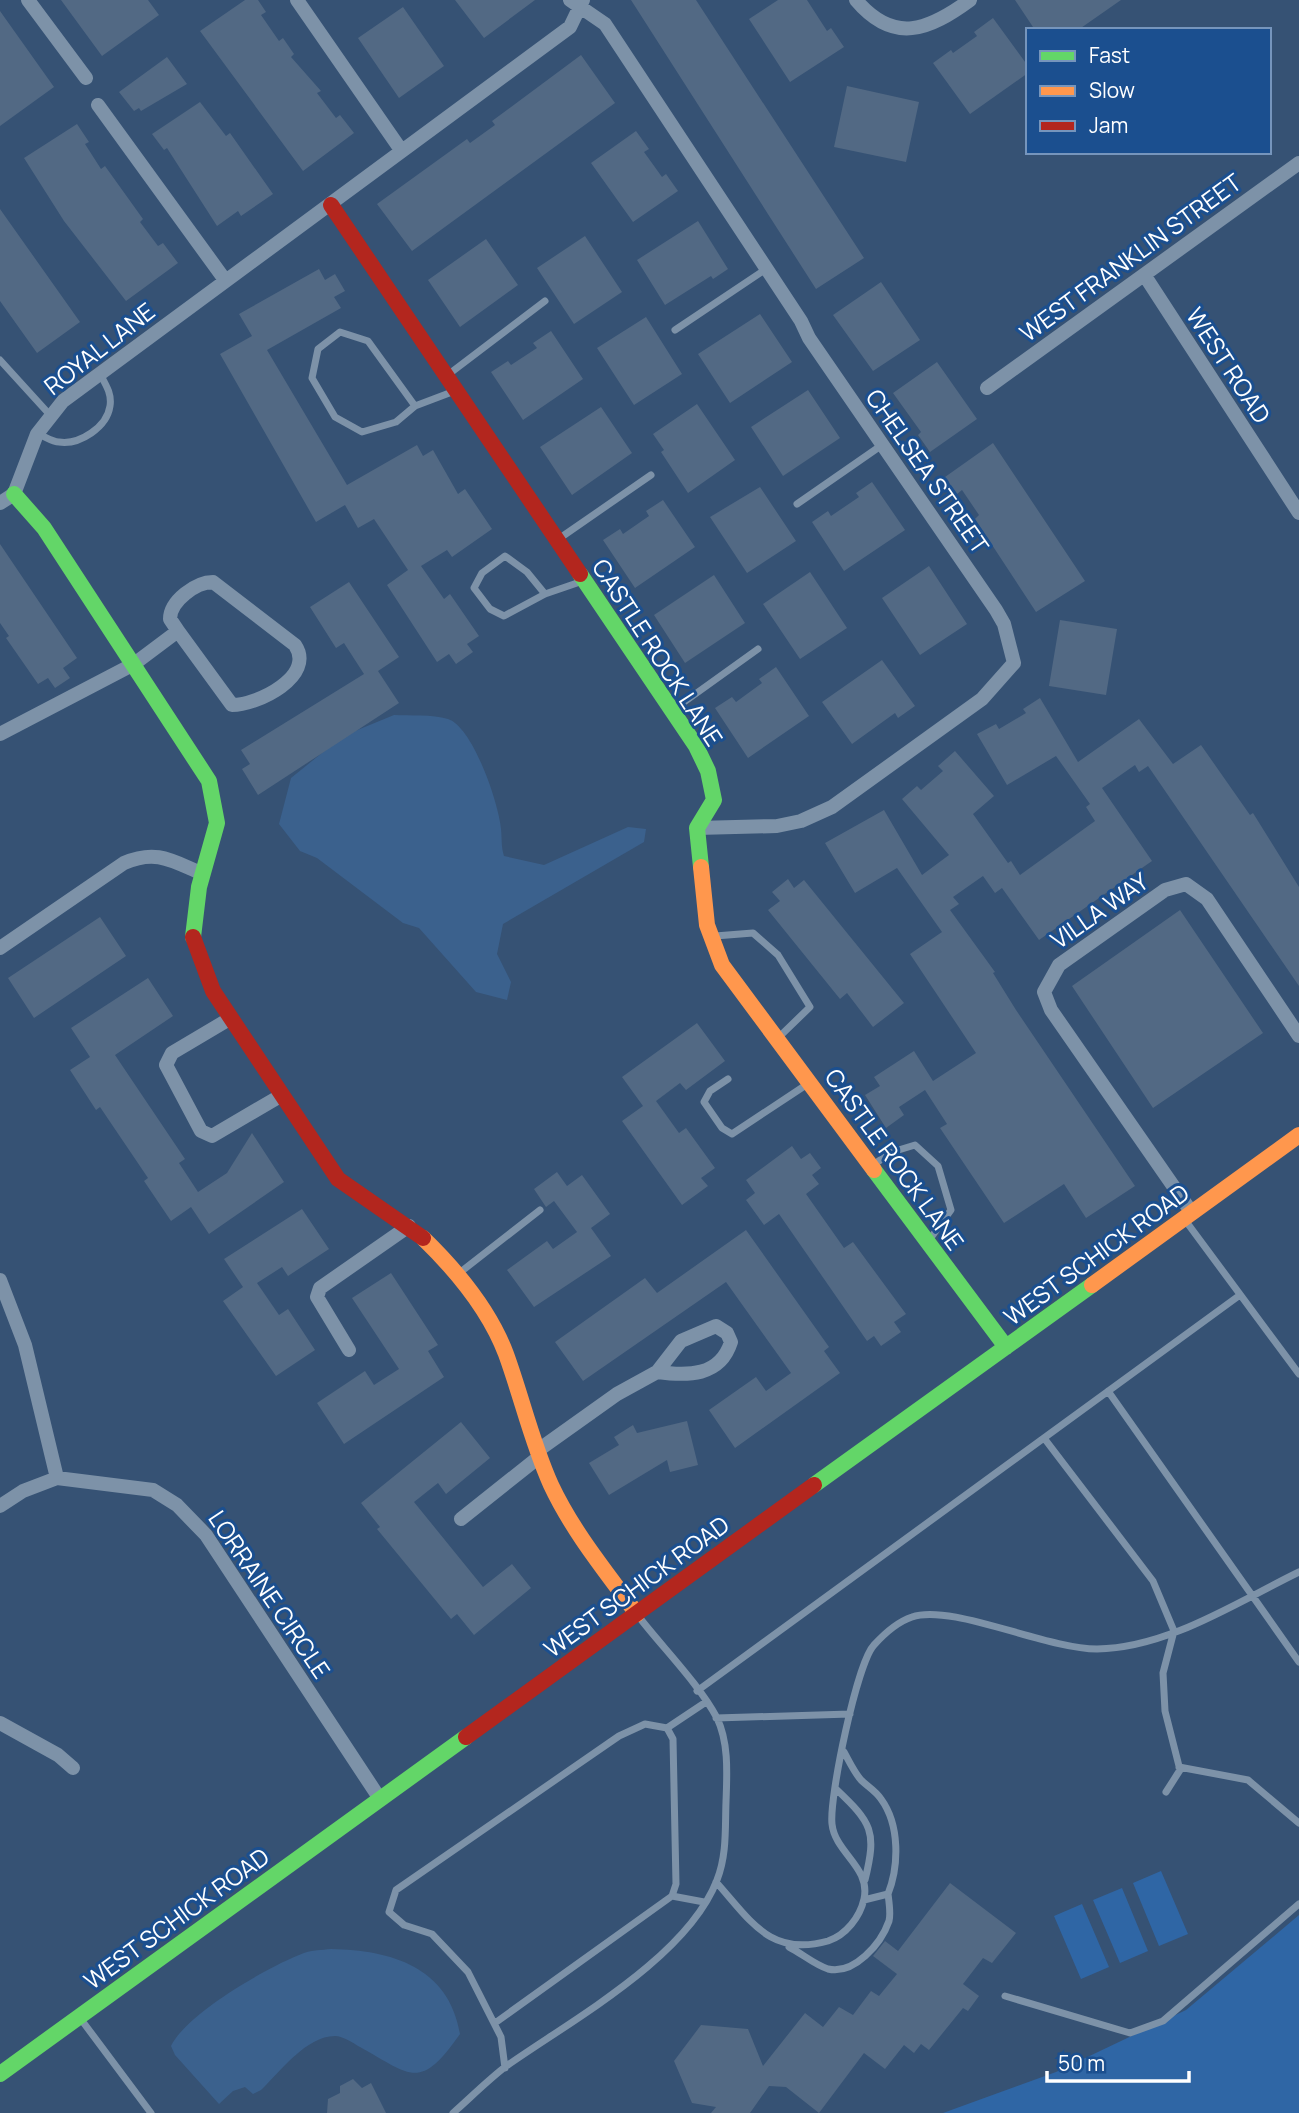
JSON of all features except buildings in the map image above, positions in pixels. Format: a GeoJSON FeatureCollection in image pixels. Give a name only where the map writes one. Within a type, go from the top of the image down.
{"type":"FeatureCollection","features":[{"type":"Feature","properties":{"kind":"street"},"geometry":{"type":"LineString","coordinates":[[28,0],[86,78]]}},
{"type":"Feature","properties":{"kind":"street"},"geometry":{"type":"LineString","coordinates":[[297,0],[401,150]]}},
{"type":"Feature","properties":{"kind":"street"},"geometry":{"type":"LineString","coordinates":[[856,0],[868,13],[894,29],[934,24],[970,0]]}},
{"type":"Feature","properties":{"kind":"street","name":"ROYAL LANE"},"geometry":{"type":"LineString","coordinates":[[7,499],[37,434],[63,401],[570,27],[579,2]]}},
{"type":"Feature","properties":{"kind":"street","name":"CHELSEA STREET"},"geometry":{"type":"LineString","coordinates":[[579,2],[605,24],[809,338],[996,610],[1004,624],[1014,663],[982,699],[832,807],[801,821],[777,826],[697,828]]}},
{"type":"Feature","properties":{"kind":"street"},"geometry":{"type":"LineString","coordinates":[[99,105],[225,280]]}},
{"type":"Feature","properties":{"kind":"street","name":"WEST FRANKLIN STREET"},"geometry":{"type":"LineString","coordinates":[[986,388],[1299,163]]}},
{"type":"Feature","properties":{"kind":"street","name":"CASTLE ROCK LANE"},"geometry":{"type":"LineString","coordinates":[[331,205],[696,746],[711,783],[714,800],[697,828],[710,937],[722,965],[1006,1347]]}},
{"type":"Feature","properties":{"kind":"street","name":"WEST ROAD"},"geometry":{"type":"LineString","coordinates":[[1145,276],[1299,513]]}},
{"type":"Feature","properties":{"kind":"street"},"geometry":{"type":"LineString","coordinates":[[7,499],[44,528],[209,781],[217,824],[203,874],[192,934],[203,972],[338,1179],[408,1226],[458,1274],[474,1295],[505,1352],[538,1454],[575,1526],[637,1614]]}},
{"type":"Feature","properties":{"kind":"street"},"geometry":{"type":"LineString","coordinates":[[213,582],[295,645],[302,657],[301,664],[295,674],[279,687],[247,703],[232,705],[178,631],[170,619],[175,605],[196,586],[213,582]]}},
{"type":"Feature","properties":{"kind":"street"},"geometry":{"type":"LineString","coordinates":[[0,734],[134,664],[178,631]]}},
{"type":"Feature","properties":{"kind":"street"},"geometry":{"type":"LineString","coordinates":[[0,948],[124,863],[143,855],[156,855],[203,874]]}},
{"type":"Feature","properties":{"kind":"street","name":"VILLA WAY"},"geometry":{"type":"LineString","coordinates":[[1188,1216],[1051,1010],[1044,992],[1059,965],[1165,890],[1186,884],[1207,899],[1299,1036]]}},
{"type":"Feature","properties":{"kind":"street"},"geometry":{"type":"LineString","coordinates":[[231,1018],[172,1053],[166,1065],[201,1131],[212,1136],[282,1095]]}},
{"type":"Feature","properties":{"kind":"street","name":"WEST SCHICK ROAD"},"geometry":{"type":"LineString","coordinates":[[0,2074],[1299,1135]]}},
{"type":"Feature","properties":{"kind":"street"},"geometry":{"type":"LineString","coordinates":[[349,1350],[322,1310],[317,1297],[320,1288],[408,1226]]}},
{"type":"Feature","properties":{"kind":"street"},"geometry":{"type":"LineString","coordinates":[[0,1280],[24,1345],[57,1478]]}},
{"type":"Feature","properties":{"kind":"street"},"geometry":{"type":"LineString","coordinates":[[461,1519],[538,1454],[617,1394],[657,1372],[672,1350],[693,1333],[716,1326],[727,1333],[731,1342],[727,1354],[709,1370],[687,1377],[657,1372]]}},
{"type":"Feature","properties":{"kind":"street","name":"LORRAINE CIRCLE"},"geometry":{"type":"LineString","coordinates":[[0,1506],[23,1491],[57,1478],[153,1490],[177,1505],[194,1520],[380,1799]]}},
{"type":"Feature","properties":{"kind":"street"},"geometry":{"type":"LineString","coordinates":[[0,1723],[58,1755],[72,1768]]}},
{"type":"Feature","properties":{"kind":"lane"},"geometry":{"type":"LineString","coordinates":[[675,330],[766,269]]}},
{"type":"Feature","properties":{"kind":"lane"},"geometry":{"type":"LineString","coordinates":[[415,406],[368,341],[340,332],[318,349],[312,378],[335,417],[362,432],[396,422],[451,383],[545,301]]}},
{"type":"Feature","properties":{"kind":"lane"},"geometry":{"type":"LineString","coordinates":[[0,360],[50,415]]}},
{"type":"Feature","properties":{"kind":"lane"},"geometry":{"type":"LineString","coordinates":[[37,434],[59,443],[84,438],[105,420],[110,406],[110,392],[100,374]]}},
{"type":"Feature","properties":{"kind":"lane"},"geometry":{"type":"LineString","coordinates":[[797,504],[883,445]]}},
{"type":"Feature","properties":{"kind":"lane"},"geometry":{"type":"LineString","coordinates":[[556,540],[652,475]]}},
{"type":"Feature","properties":{"kind":"lane"},"geometry":{"type":"LineString","coordinates":[[545,594],[527,572],[505,556],[482,573],[474,588],[490,609],[504,616],[545,594],[584,581]]}},
{"type":"Feature","properties":{"kind":"lane"},"geometry":{"type":"LineString","coordinates":[[672,710],[758,649]]}},
{"type":"Feature","properties":{"kind":"lane"},"geometry":{"type":"LineString","coordinates":[[710,937],[753,933],[778,956],[810,1007],[777,1038]]}},
{"type":"Feature","properties":{"kind":"lane"},"geometry":{"type":"LineString","coordinates":[[728,1079],[710,1091],[704,1101],[722,1128],[732,1135],[810,1082]]}},
{"type":"Feature","properties":{"kind":"lane"},"geometry":{"type":"LineString","coordinates":[[872,1166],[892,1152],[915,1145],[938,1166],[951,1210],[928,1242]]}},
{"type":"Feature","properties":{"kind":"lane"},"geometry":{"type":"LineString","coordinates":[[458,1274],[540,1210]]}},
{"type":"Feature","properties":{"kind":"lane"},"geometry":{"type":"LineString","coordinates":[[1188,1216],[1240,1295],[1299,1374]]}},
{"type":"Feature","properties":{"kind":"lane"},"geometry":{"type":"LineString","coordinates":[[697,1691],[1240,1295]]}},
{"type":"Feature","properties":{"kind":"lane"},"geometry":{"type":"LineString","coordinates":[[1108,1391],[1299,1661]]}},
{"type":"Feature","properties":{"kind":"lane"},"geometry":{"type":"LineString","coordinates":[[1044,1438],[1153,1581],[1174,1631],[1163,1673],[1165,1711],[1179,1767],[1166,1792]]}},
{"type":"Feature","properties":{"kind":"lane"},"geometry":{"type":"LineString","coordinates":[[865,1880],[837,1839],[832,1825],[836,1789],[858,1675],[871,1647],[893,1628],[911,1617],[932,1613],[958,1617],[1047,1643],[1097,1649],[1128,1645],[1174,1631],[1299,1572]]}},
{"type":"Feature","properties":{"kind":"lane"},"geometry":{"type":"LineString","coordinates":[[453,2113],[505,2068],[650,1966],[704,1902],[716,1882],[725,1854],[727,1775],[724,1740],[716,1718],[706,1702],[637,1614]]}},
{"type":"Feature","properties":{"kind":"lane"},"geometry":{"type":"LineString","coordinates":[[505,2068],[501,2038],[468,1972],[432,1934],[404,1926],[389,1912],[396,1890],[619,1736],[645,1724],[667,1728],[706,1702]]}},
{"type":"Feature","properties":{"kind":"lane"},"geometry":{"type":"LineString","coordinates":[[716,1718],[850,1714]]}},
{"type":"Feature","properties":{"kind":"lane"},"geometry":{"type":"LineString","coordinates":[[495,2023],[672,1896],[676,1884],[673,1739],[667,1728]]}},
{"type":"Feature","properties":{"kind":"lane"},"geometry":{"type":"LineString","coordinates":[[716,1882],[757,1928],[827,1969],[843,1969],[863,1959],[880,1938],[890,1919],[888,1894],[897,1857],[893,1830],[882,1799],[860,1778],[843,1751]]}},
{"type":"Feature","properties":{"kind":"lane"},"geometry":{"type":"LineString","coordinates":[[1179,1767],[1248,1780],[1299,1823]]}},
{"type":"Feature","properties":{"kind":"lane"},"geometry":{"type":"LineString","coordinates":[[789,1946],[835,1939],[854,1924],[864,1900],[873,1841],[869,1824],[836,1789]]}},
{"type":"Feature","properties":{"kind":"lane"},"geometry":{"type":"LineString","coordinates":[[864,1900],[888,1894]]}},
{"type":"Feature","properties":{"kind":"lane"},"geometry":{"type":"LineString","coordinates":[[672,1896],[704,1902]]}},
{"type":"Feature","properties":{"kind":"lane"},"geometry":{"type":"LineString","coordinates":[[1004,1996],[1130,2033],[1163,2021],[1299,1904]]}},
{"type":"Feature","properties":{"kind":"lane"},"geometry":{"type":"LineString","coordinates":[[79,2017],[119,2065],[151,2113]]}},
{"type":"Feature","properties":{"kind":"lane"},"geometry":{"type":"LineString","coordinates":[[467,2101],[468,2113]]}},
{"type":"Feature","properties":{"kind":"shaded area"},"geometry":{"type":"Polygon","coordinates":[[[394,715],[442,717],[457,725],[467,736],[490,785],[499,817],[504,856],[544,865],[628,827],[646,829],[644,842],[503,924],[497,954],[511,982],[507,1000],[476,992],[419,928],[403,923],[317,858],[300,851],[279,824],[291,778],[343,736],[394,715]]]}},
{"type":"Feature","properties":{"kind":"shaded area"},"geometry":{"type":"Polygon","coordinates":[[[1161,1871],[1188,1934],[1159,1946],[1133,1883],[1161,1871]]]}},
{"type":"Feature","properties":{"kind":"shaded area"},"geometry":{"type":"Polygon","coordinates":[[[1122,1888],[1148,1951],[1120,1963],[1093,1900],[1122,1888]]]}},
{"type":"Feature","properties":{"kind":"shaded area"},"geometry":{"type":"Polygon","coordinates":[[[1082,1904],[1109,1967],[1081,1979],[1054,1916],[1082,1904]]]}},
{"type":"Feature","properties":{"kind":"shaded area"},"geometry":{"type":"Polygon","coordinates":[[[1299,1915],[1299,2113],[943,2113],[1056,2072],[1186,2010],[1299,1915]]]}},
{"type":"Feature","properties":{"kind":"shaded area"},"geometry":{"type":"Polygon","coordinates":[[[331,1949],[375,1953],[414,1967],[430,1978],[444,1993],[454,2011],[460,2034],[435,2064],[424,2071],[414,2073],[392,2065],[345,2038],[324,2038],[294,2056],[261,2090],[253,2094],[245,2087],[233,2091],[219,2104],[175,2055],[171,2046],[180,2033],[211,2006],[251,1979],[304,1953],[331,1949]]]}},
{"type":"Feature","properties":{"kind":"traffic: fast"},"geometry":{"type":"LineString","coordinates":[[14,494],[44,528],[209,781],[217,823],[199,887],[193,937]]}},
{"type":"Feature","properties":{"kind":"traffic: fast"},"geometry":{"type":"LineString","coordinates":[[580,574],[696,746],[708,771],[714,800],[697,828],[701,867]]}},
{"type":"Feature","properties":{"kind":"traffic: fast"},"geometry":{"type":"LineString","coordinates":[[874,1170],[1006,1347]]}},
{"type":"Feature","properties":{"kind":"traffic: fast"},"geometry":{"type":"LineString","coordinates":[[814,1485],[1092,1285]]}},
{"type":"Feature","properties":{"kind":"traffic: fast"},"geometry":{"type":"LineString","coordinates":[[0,2074],[466,1737]]}},
{"type":"Feature","properties":{"kind":"traffic: slow"},"geometry":{"type":"LineString","coordinates":[[701,867],[707,925],[722,965],[874,1170]]}},
{"type":"Feature","properties":{"kind":"traffic: slow"},"geometry":{"type":"LineString","coordinates":[[1092,1285],[1299,1135]]}},
{"type":"Feature","properties":{"kind":"traffic: slow"},"geometry":{"type":"LineString","coordinates":[[423,1238],[460,1277],[491,1322],[506,1354],[551,1485],[580,1536],[637,1614]]}},
{"type":"Feature","properties":{"kind":"traffic: jam"},"geometry":{"type":"LineString","coordinates":[[331,205],[580,574]]}},
{"type":"Feature","properties":{"kind":"traffic: jam"},"geometry":{"type":"LineString","coordinates":[[193,937],[213,991],[338,1179],[423,1238]]}},
{"type":"Feature","properties":{"kind":"traffic: jam"},"geometry":{"type":"LineString","coordinates":[[466,1737],[814,1485]]}}]}
